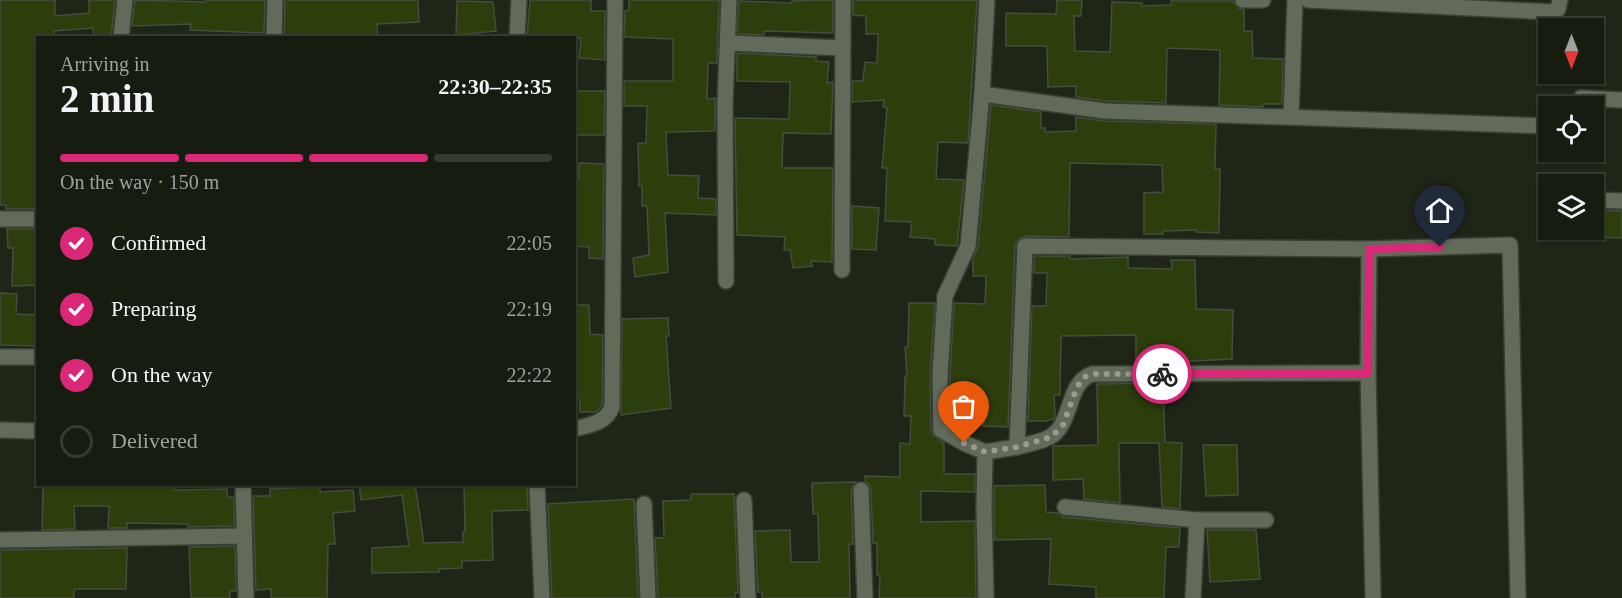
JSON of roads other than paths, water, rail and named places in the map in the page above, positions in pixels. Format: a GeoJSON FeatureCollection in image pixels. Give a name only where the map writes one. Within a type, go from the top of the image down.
{"type":"FeatureCollection","features":[{"type":"Feature","properties":{"kind":"street"},"geometry":{"type":"LineString","coordinates":[[121,36],[125,0]]}},
{"type":"Feature","properties":{"kind":"street"},"geometry":{"type":"LineString","coordinates":[[274,36],[275,0]]}},
{"type":"Feature","properties":{"kind":"street"},"geometry":{"type":"LineString","coordinates":[[517,36],[519,0]]}},
{"type":"Feature","properties":{"kind":"street"},"geometry":{"type":"LineString","coordinates":[[576,429],[595,424],[609,415],[612,407],[615,0]]}},
{"type":"Feature","properties":{"kind":"street"},"geometry":{"type":"LineString","coordinates":[[726,281],[725,104],[729,0]]}},
{"type":"Feature","properties":{"kind":"street"},"geometry":{"type":"LineString","coordinates":[[842,270],[843,0]]}},
{"type":"Feature","properties":{"kind":"street"},"geometry":{"type":"LineString","coordinates":[[987,0],[982,94],[968,246],[945,296],[940,375],[941,430],[985,452],[1017,447],[1051,437],[1063,425],[1077,387],[1084,377],[1092,374],[1368,373]]}},
{"type":"Feature","properties":{"kind":"street"},"geometry":{"type":"LineString","coordinates":[[1243,0],[1263,0]]}},
{"type":"Feature","properties":{"kind":"street"},"geometry":{"type":"LineString","coordinates":[[1292,117],[1295,0]]}},
{"type":"Feature","properties":{"kind":"street"},"geometry":{"type":"LineString","coordinates":[[1308,0],[1552,12],[1558,9],[1560,0]]}},
{"type":"Feature","properties":{"kind":"street"},"geometry":{"type":"LineString","coordinates":[[729,43],[842,48]]}},
{"type":"Feature","properties":{"kind":"street"},"geometry":{"type":"LineString","coordinates":[[982,94],[1105,111],[1538,126]]}},
{"type":"Feature","properties":{"kind":"street"},"geometry":{"type":"LineString","coordinates":[[1604,99],[1622,100]]}},
{"type":"Feature","properties":{"kind":"street"},"geometry":{"type":"LineString","coordinates":[[1604,200],[1622,201]]}},
{"type":"Feature","properties":{"kind":"street"},"geometry":{"type":"LineString","coordinates":[[0,219],[36,219]]}},
{"type":"Feature","properties":{"kind":"street"},"geometry":{"type":"LineString","coordinates":[[1017,447],[1025,246],[1369,249],[1510,245],[1518,598]]}},
{"type":"Feature","properties":{"kind":"street"},"geometry":{"type":"LineString","coordinates":[[1369,249],[1368,373],[1373,598]]}},
{"type":"Feature","properties":{"kind":"street"},"geometry":{"type":"LineString","coordinates":[[0,357],[36,357]]}},
{"type":"Feature","properties":{"kind":"street"},"geometry":{"type":"LineString","coordinates":[[0,430],[36,431]]}},
{"type":"Feature","properties":{"kind":"street"},"geometry":{"type":"LineString","coordinates":[[985,452],[986,598]]}},
{"type":"Feature","properties":{"kind":"street"},"geometry":{"type":"LineString","coordinates":[[243,486],[246,598]]}},
{"type":"Feature","properties":{"kind":"street"},"geometry":{"type":"LineString","coordinates":[[537,486],[542,598]]}},
{"type":"Feature","properties":{"kind":"street"},"geometry":{"type":"LineString","coordinates":[[861,490],[865,598]]}},
{"type":"Feature","properties":{"kind":"street"},"geometry":{"type":"LineString","coordinates":[[744,500],[748,598]]}},
{"type":"Feature","properties":{"kind":"street"},"geometry":{"type":"LineString","coordinates":[[644,504],[648,598]]}},
{"type":"Feature","properties":{"kind":"street"},"geometry":{"type":"LineString","coordinates":[[1065,507],[1197,520],[1266,520]]}},
{"type":"Feature","properties":{"kind":"street"},"geometry":{"type":"LineString","coordinates":[[1193,598],[1197,520]]}},
{"type":"Feature","properties":{"kind":"street"},"geometry":{"type":"LineString","coordinates":[[0,540],[243,537]]}}]}
